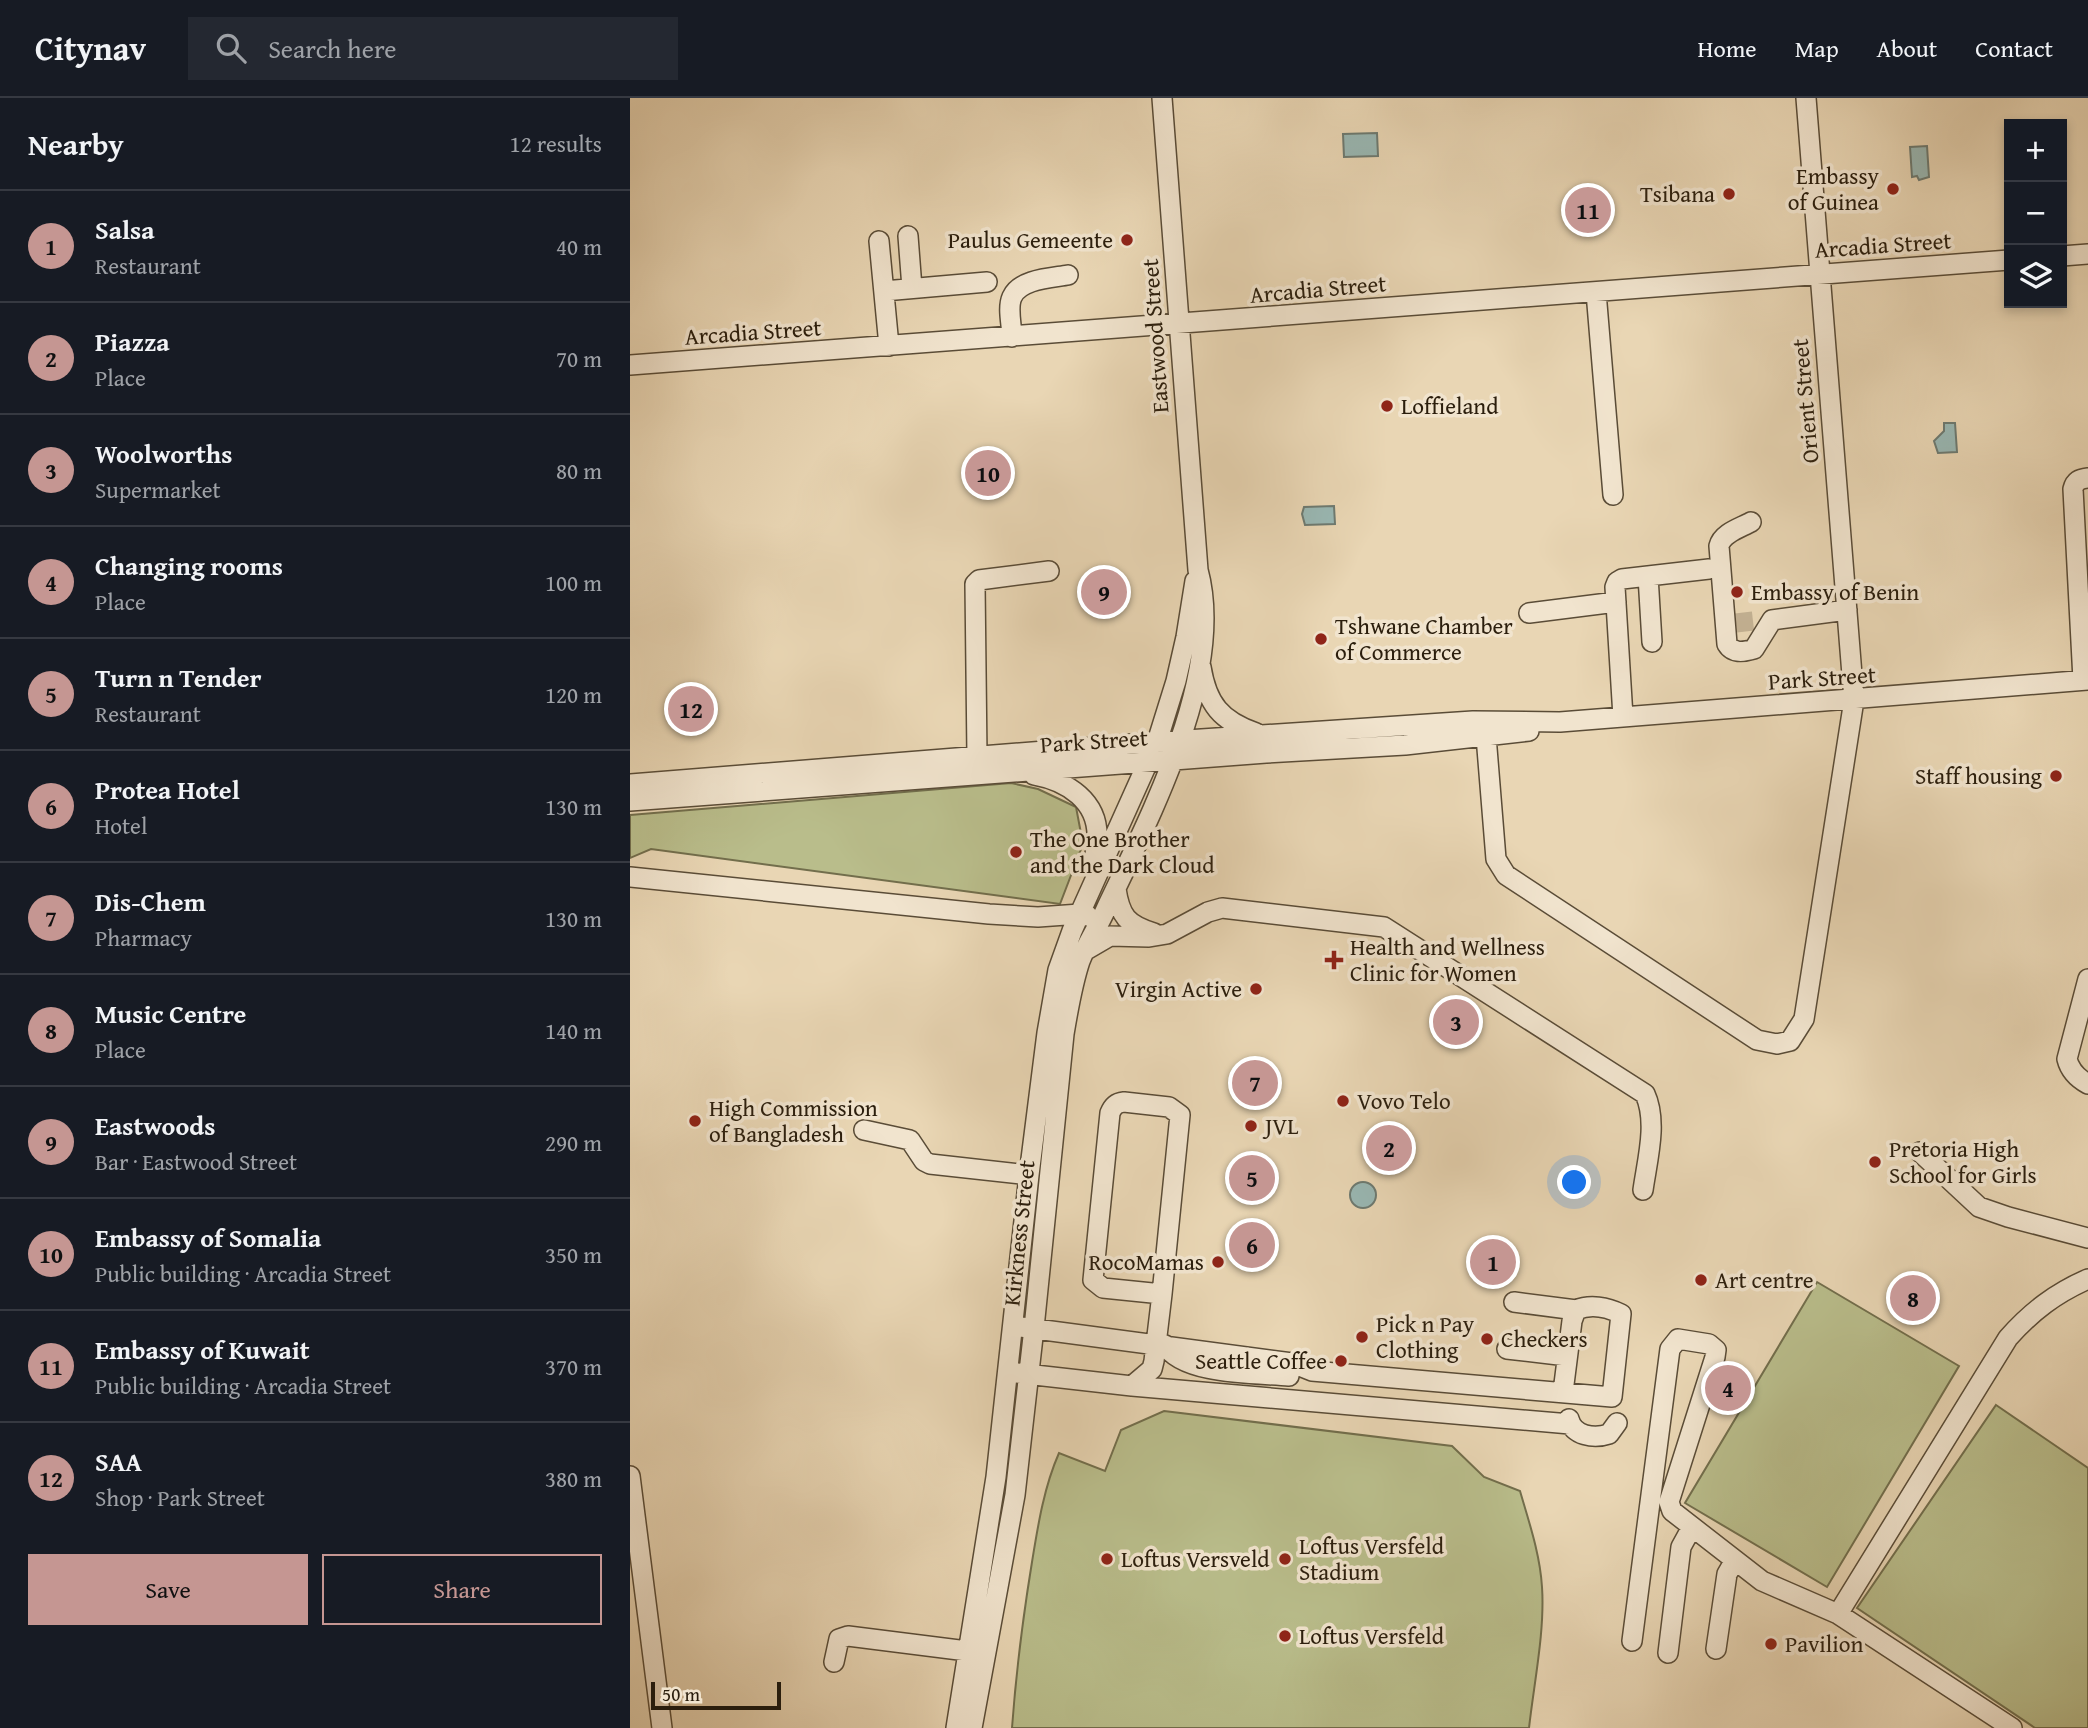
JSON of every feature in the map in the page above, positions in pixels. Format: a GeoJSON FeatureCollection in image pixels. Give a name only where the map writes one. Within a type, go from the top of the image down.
{"type":"FeatureCollection","features":[{"type":"Feature","properties":{"kind":"street","name":"Eastwood Street"},"geometry":{"type":"LineString","coordinates":[[1161,98],[1198,570],[1205,615],[1200,659],[1181,740],[1172,761]]}},
{"type":"Feature","properties":{"kind":"street","name":"Orient Street"},"geometry":{"type":"LineString","coordinates":[[1486,736],[1496,859],[1506,875],[1757,1040],[1777,1044],[1790,1041],[1804,1019],[1854,700],[1806,98]]}},
{"type":"Feature","properties":{"kind":"street"},"geometry":{"type":"LineString","coordinates":[[908,236],[912,288]]}},
{"type":"Feature","properties":{"kind":"street"},"geometry":{"type":"LineString","coordinates":[[879,241],[889,346]]}},
{"type":"Feature","properties":{"kind":"street"},"geometry":{"type":"LineString","coordinates":[[2067,256],[2088,254]]}},
{"type":"Feature","properties":{"kind":"street","name":"Arcadia Street"},"geometry":{"type":"LineString","coordinates":[[630,365],[2004,260]]}},
{"type":"Feature","properties":{"kind":"street"},"geometry":{"type":"LineString","coordinates":[[1012,337],[1011,304],[1015,292],[1031,282],[1068,275]]}},
{"type":"Feature","properties":{"kind":"street"},"geometry":{"type":"LineString","coordinates":[[884,291],[987,282]]}},
{"type":"Feature","properties":{"kind":"street"},"geometry":{"type":"LineString","coordinates":[[1596,292],[1613,495]]}},
{"type":"Feature","properties":{"kind":"street"},"geometry":{"type":"LineString","coordinates":[[2085,680],[2073,489],[2075,483],[2088,478]]}},
{"type":"Feature","properties":{"kind":"street"},"geometry":{"type":"LineString","coordinates":[[1751,522],[1720,540],[1738,623],[1730,649],[1736,652],[1748,651],[1758,645],[1772,620]]}},
{"type":"Feature","properties":{"kind":"street"},"geometry":{"type":"LineString","coordinates":[[1623,717],[1617,582],[1622,579],[1709,569]]}},
{"type":"Feature","properties":{"kind":"street","name":"Eastwood Street"},"geometry":{"type":"LineString","coordinates":[[1149,762],[1186,637],[1198,570]]}},
{"type":"Feature","properties":{"kind":"street"},"geometry":{"type":"LineString","coordinates":[[977,757],[975,584],[979,580],[1049,571]]}},
{"type":"Feature","properties":{"kind":"street"},"geometry":{"type":"LineString","coordinates":[[1648,576],[1652,642]]}},
{"type":"Feature","properties":{"kind":"street"},"geometry":{"type":"LineString","coordinates":[[1529,613],[1616,602]]}},
{"type":"Feature","properties":{"kind":"street"},"geometry":{"type":"LineString","coordinates":[[1738,623],[1847,610]]}},
{"type":"Feature","properties":{"kind":"street"},"geometry":{"type":"LineString","coordinates":[[1200,659],[1203,681],[1209,699],[1216,709],[1238,727],[1265,736]]}},
{"type":"Feature","properties":{"kind":"street","name":"Park Street"},"geometry":{"type":"LineString","coordinates":[[630,784],[1181,740],[1473,721],[1560,722],[2085,680]]}},
{"type":"Feature","properties":{"kind":"street","name":"Park Street"},"geometry":{"type":"LineString","coordinates":[[630,801],[1405,745],[1533,731],[1560,722]]}},
{"type":"Feature","properties":{"kind":"street","name":"Kirkness Street"},"geometry":{"type":"LineString","coordinates":[[972,1728],[978,1623],[975,1595],[996,1476],[1019,1373],[1034,1328],[1064,1034],[1071,994],[1085,951],[1116,889],[1172,761]]}},
{"type":"Feature","properties":{"kind":"street","name":"Kirkness Street"},"geometry":{"type":"LineString","coordinates":[[977,1648],[1004,1563],[1014,1495],[1019,1373],[1013,1326],[1029,1175],[1054,990],[1064,953],[1080,914],[1149,762]]}},
{"type":"Feature","properties":{"kind":"street"},"geometry":{"type":"LineString","coordinates":[[992,773],[1056,780],[1075,791],[1089,806],[1095,821],[1097,838],[1088,895]]}},
{"type":"Feature","properties":{"kind":"street"},"geometry":{"type":"LineString","coordinates":[[630,877],[1003,915],[1038,917],[1080,914],[1101,921]]}},
{"type":"Feature","properties":{"kind":"street"},"geometry":{"type":"LineString","coordinates":[[1116,889],[1120,911],[1129,921],[1142,929],[1162,935]]}},
{"type":"Feature","properties":{"kind":"street"},"geometry":{"type":"LineString","coordinates":[[1085,951],[1110,936],[1162,935],[1222,908],[1377,925],[1391,930],[1645,1094],[1650,1104],[1651,1119],[1643,1190]]}},
{"type":"Feature","properties":{"kind":"street"},"geometry":{"type":"LineString","coordinates":[[2088,979],[2083,1011],[2067,1059],[2074,1074],[2088,1084]]}},
{"type":"Feature","properties":{"kind":"street"},"geometry":{"type":"LineString","coordinates":[[1132,1386],[1152,1368],[1160,1344],[1162,1294],[1180,1115],[1169,1107],[1117,1103],[1110,1113],[1093,1280],[1103,1288],[1162,1294]]}},
{"type":"Feature","properties":{"kind":"street"},"geometry":{"type":"LineString","coordinates":[[864,1130],[911,1140],[924,1161],[930,1164],[1029,1175]]}},
{"type":"Feature","properties":{"kind":"street"},"geometry":{"type":"LineString","coordinates":[[1920,1152],[1979,1207],[2088,1238]]}},
{"type":"Feature","properties":{"kind":"street"},"geometry":{"type":"LineString","coordinates":[[1838,1614],[2008,1338],[2027,1316],[2049,1300],[2088,1279]]}},
{"type":"Feature","properties":{"kind":"street"},"geometry":{"type":"LineString","coordinates":[[1013,1326],[1292,1363],[1312,1371],[1612,1396],[1620,1314],[1611,1309],[1584,1306],[1576,1310],[1514,1303]]}},
{"type":"Feature","properties":{"kind":"street"},"geometry":{"type":"LineString","coordinates":[[1563,1392],[1576,1310]]}},
{"type":"Feature","properties":{"kind":"street"},"geometry":{"type":"LineString","coordinates":[[1632,1641],[1670,1349],[1678,1339],[1709,1344],[1716,1350],[1714,1363],[1669,1502],[1672,1511],[1771,1587],[1838,1614],[2012,1728]]}},
{"type":"Feature","properties":{"kind":"street"},"geometry":{"type":"LineString","coordinates":[[1160,1344],[1183,1361],[1288,1381],[1193,1377],[1174,1380],[1160,1388]]}},
{"type":"Feature","properties":{"kind":"street"},"geometry":{"type":"LineString","coordinates":[[1507,1349],[1567,1356]]}},
{"type":"Feature","properties":{"kind":"street"},"geometry":{"type":"LineString","coordinates":[[1309,1400],[1312,1371]]}},
{"type":"Feature","properties":{"kind":"street"},"geometry":{"type":"LineString","coordinates":[[1019,1373],[1132,1386],[1570,1421],[1580,1433],[1596,1436],[1609,1434],[1617,1423]]}},
{"type":"Feature","properties":{"kind":"street"},"geometry":{"type":"LineString","coordinates":[[630,1476],[663,1728]]}},
{"type":"Feature","properties":{"kind":"street"},"geometry":{"type":"LineString","coordinates":[[1668,1653],[1681,1547],[1692,1527]]}},
{"type":"Feature","properties":{"kind":"street"},"geometry":{"type":"LineString","coordinates":[[1716,1649],[1727,1574],[1735,1560]]}},
{"type":"Feature","properties":{"kind":"street"},"geometry":{"type":"LineString","coordinates":[[834,1662],[839,1639],[848,1636],[977,1648],[959,1702],[956,1728]]}},
{"type":"Feature","properties":{"kind":"green space"},"geometry":{"type":"Polygon","coordinates":[[[1011,783],[1038,789],[1076,807],[1083,844],[1060,904],[651,849],[630,858],[630,815],[1011,783]]]}},
{"type":"Feature","properties":{"kind":"green space"},"geometry":{"type":"Polygon","coordinates":[[[1817,1282],[1959,1366],[1827,1587],[1685,1503],[1817,1282]]]}},
{"type":"Feature","properties":{"kind":"green space"},"geometry":{"type":"Polygon","coordinates":[[[1996,1405],[2088,1468],[2088,1728],[2035,1728],[1857,1608],[1996,1405]]]}},
{"type":"Feature","properties":{"kind":"green space","name":"Loftus Versfeld Stadium"},"geometry":{"type":"Polygon","coordinates":[[[1164,1411],[1452,1446],[1484,1477],[1520,1491],[1537,1550],[1543,1604],[1529,1728],[1012,1728],[1020,1645],[1037,1534],[1045,1493],[1059,1453],[1105,1471],[1121,1430],[1164,1411]]]}},
{"type":"Feature","properties":{"kind":"water"},"geometry":{"type":"Polygon","coordinates":[[[1377,133],[1378,156],[1344,157],[1343,134],[1377,133]]]}},
{"type":"Feature","properties":{"kind":"water"},"geometry":{"type":"Polygon","coordinates":[[[1927,146],[1929,177],[1919,180],[1917,176],[1912,177],[1910,147],[1927,146]]]}},
{"type":"Feature","properties":{"kind":"water"},"geometry":{"type":"Polygon","coordinates":[[[1944,423],[1955,423],[1957,452],[1938,453],[1934,441],[1944,431],[1944,423]]]}},
{"type":"Feature","properties":{"kind":"water"},"geometry":{"type":"Polygon","coordinates":[[[1334,506],[1335,524],[1305,525],[1302,514],[1304,507],[1334,506]]]}},
{"type":"Feature","properties":{"kind":"water"},"geometry":{"type":"Polygon","coordinates":[[[1363,1182],[1372,1186],[1376,1195],[1372,1204],[1363,1208],[1354,1204],[1350,1195],[1354,1186],[1363,1182]]]}},
{"type":"Feature","properties":{"kind":"tunnel"},"geometry":{"type":"LineString","coordinates":[[1736,623],[1753,621]]}},
{"type":"Feature","properties":{"kind":"place","name":"Embassy of Guinea"},"geometry":{"type":"Point","coordinates":[1893,189]}},
{"type":"Feature","properties":{"kind":"place","name":"Tsibana"},"geometry":{"type":"Point","coordinates":[1729,194]}},
{"type":"Feature","properties":{"kind":"place","name":"Embassy of Kuwait"},"geometry":{"type":"Point","coordinates":[1588,210]}},
{"type":"Feature","properties":{"kind":"place","name":"Paulus Gemeente"},"geometry":{"type":"Point","coordinates":[1127,240]}},
{"type":"Feature","properties":{"kind":"place","name":"Loffieland"},"geometry":{"type":"Point","coordinates":[1387,406]}},
{"type":"Feature","properties":{"kind":"place","name":"Embassy of Somalia"},"geometry":{"type":"Point","coordinates":[988,473]}},
{"type":"Feature","properties":{"kind":"place","name":"Eastwoods"},"geometry":{"type":"Point","coordinates":[1104,592]}},
{"type":"Feature","properties":{"kind":"place","name":"Embassy of Benin"},"geometry":{"type":"Point","coordinates":[1737,592]}},
{"type":"Feature","properties":{"kind":"place","name":"Tshwane Chamber of Commerce"},"geometry":{"type":"Point","coordinates":[1321,639]}},
{"type":"Feature","properties":{"kind":"place","name":"SAA"},"geometry":{"type":"Point","coordinates":[691,709]}},
{"type":"Feature","properties":{"kind":"place","name":"Staff housing"},"geometry":{"type":"Point","coordinates":[2056,776]}},
{"type":"Feature","properties":{"kind":"place","name":"The One Brother and the Dark Cloud"},"geometry":{"type":"Point","coordinates":[1016,852]}},
{"type":"Feature","properties":{"kind":"place","name":"Health and Wellness Clinic for Women"},"geometry":{"type":"Point","coordinates":[1334,960]}},
{"type":"Feature","properties":{"kind":"place","name":"Virgin Active"},"geometry":{"type":"Point","coordinates":[1256,989]}},
{"type":"Feature","properties":{"kind":"place","name":"Woolworths"},"geometry":{"type":"Point","coordinates":[1456,1022]}},
{"type":"Feature","properties":{"kind":"place","name":"Dis-Chem"},"geometry":{"type":"Point","coordinates":[1255,1083]}},
{"type":"Feature","properties":{"kind":"place","name":"Vovo Telo"},"geometry":{"type":"Point","coordinates":[1343,1101]}},
{"type":"Feature","properties":{"kind":"place","name":"High Commission of Bangladesh"},"geometry":{"type":"Point","coordinates":[695,1121]}},
{"type":"Feature","properties":{"kind":"place","name":"JVL"},"geometry":{"type":"Point","coordinates":[1251,1126]}},
{"type":"Feature","properties":{"kind":"place","name":"Piazza"},"geometry":{"type":"Point","coordinates":[1389,1148]}},
{"type":"Feature","properties":{"kind":"place","name":"Pretoria High School for Girls"},"geometry":{"type":"Point","coordinates":[1875,1162]}},
{"type":"Feature","properties":{"kind":"place","name":"Turn n Tender"},"geometry":{"type":"Point","coordinates":[1252,1178]}},
{"type":"Feature","properties":{"kind":"place","name":"Protea Hotel"},"geometry":{"type":"Point","coordinates":[1252,1245]}},
{"type":"Feature","properties":{"kind":"place","name":"RocoMamas"},"geometry":{"type":"Point","coordinates":[1218,1262]}},
{"type":"Feature","properties":{"kind":"place","name":"Salsa"},"geometry":{"type":"Point","coordinates":[1493,1262]}},
{"type":"Feature","properties":{"kind":"place","name":"Art centre"},"geometry":{"type":"Point","coordinates":[1701,1280]}},
{"type":"Feature","properties":{"kind":"place","name":"Music Centre"},"geometry":{"type":"Point","coordinates":[1913,1298]}},
{"type":"Feature","properties":{"kind":"place","name":"Pick n Pay Clothing"},"geometry":{"type":"Point","coordinates":[1362,1337]}},
{"type":"Feature","properties":{"kind":"place","name":"Checkers"},"geometry":{"type":"Point","coordinates":[1487,1339]}},
{"type":"Feature","properties":{"kind":"place","name":"Seattle Coffee"},"geometry":{"type":"Point","coordinates":[1341,1361]}},
{"type":"Feature","properties":{"kind":"place","name":"Changing rooms"},"geometry":{"type":"Point","coordinates":[1728,1388]}},
{"type":"Feature","properties":{"kind":"place","name":"Loftus Versveld"},"geometry":{"type":"Point","coordinates":[1107,1559]}},
{"type":"Feature","properties":{"kind":"place","name":"Loftus Versfeld Stadium"},"geometry":{"type":"Point","coordinates":[1285,1559]}},
{"type":"Feature","properties":{"kind":"place","name":"Loftus Versfeld"},"geometry":{"type":"Point","coordinates":[1285,1636]}},
{"type":"Feature","properties":{"kind":"place","name":"Pavilion"},"geometry":{"type":"Point","coordinates":[1771,1644]}}]}
